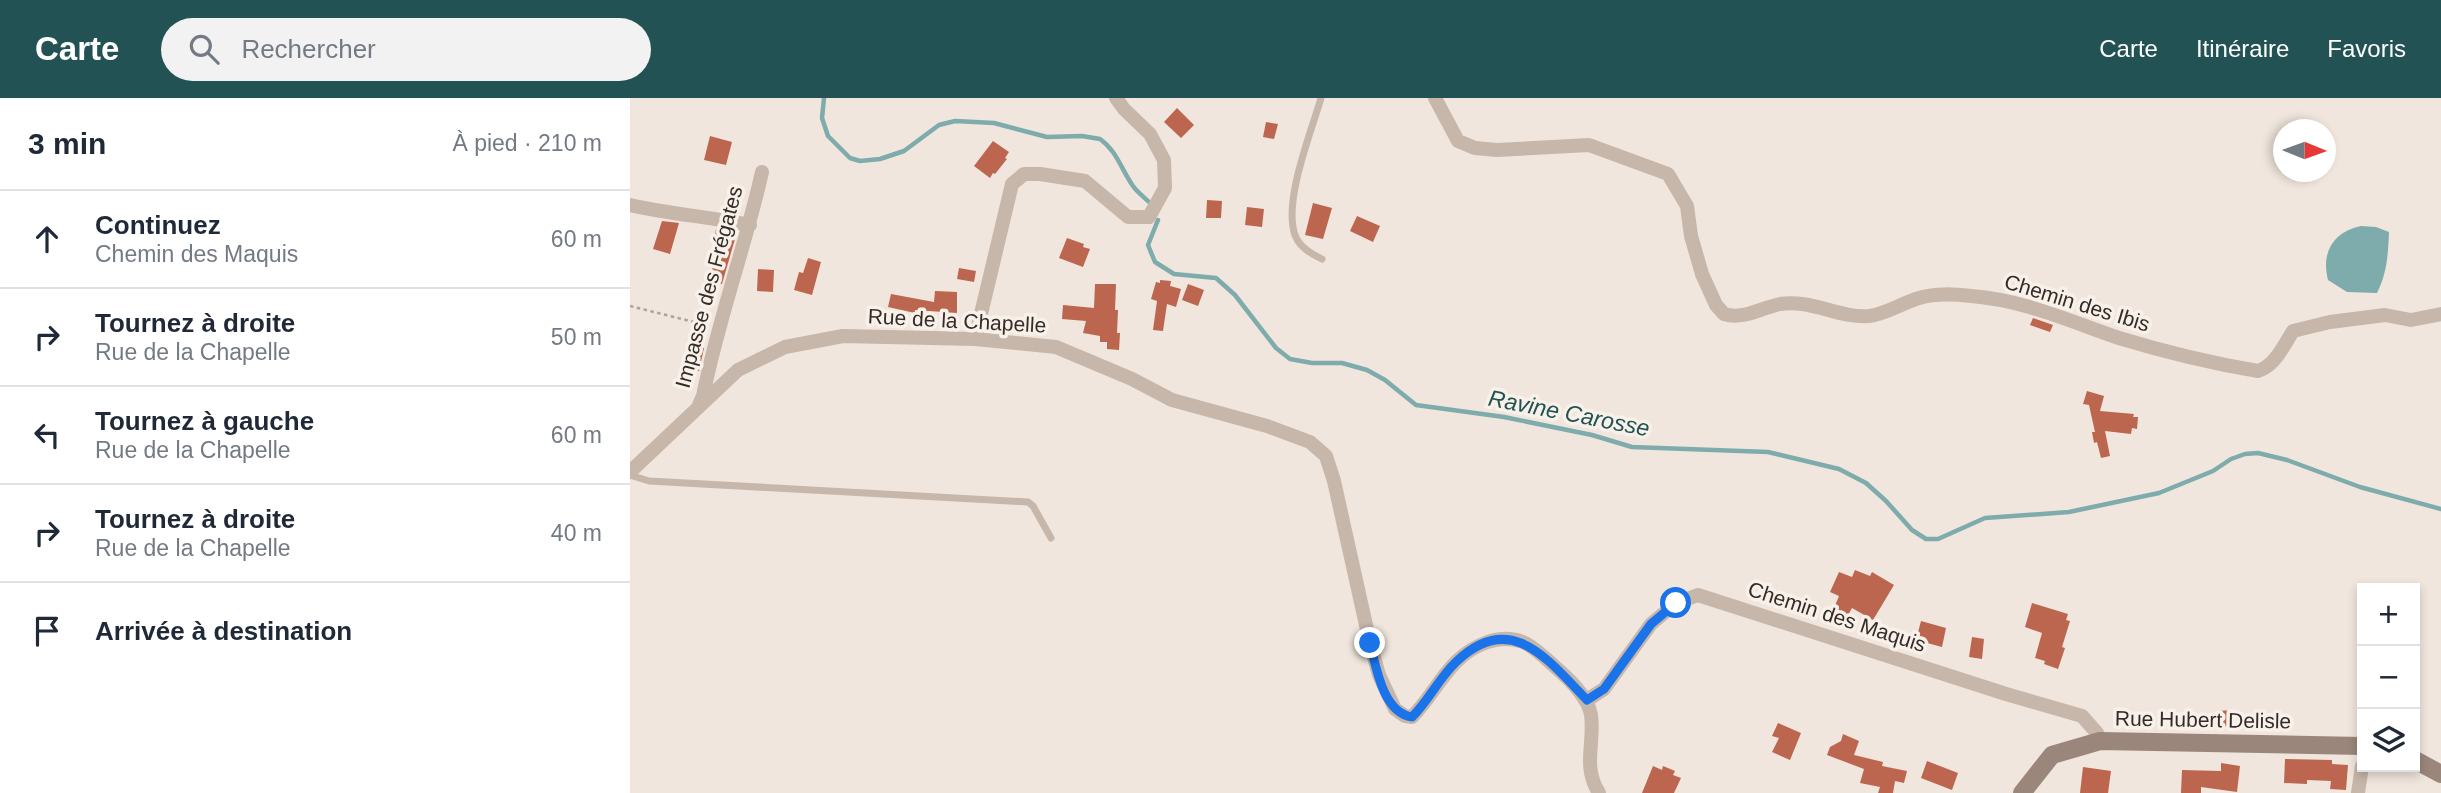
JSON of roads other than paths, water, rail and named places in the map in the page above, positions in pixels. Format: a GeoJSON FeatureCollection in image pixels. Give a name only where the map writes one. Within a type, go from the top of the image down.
{"type":"FeatureCollection","features":[{"type":"Feature","properties":{"kind":"main road","name":"Rue Hubert Delisle"},"geometry":{"type":"LineString","coordinates":[[2022,793],[2052,755],[2100,741],[2357,746]]}},
{"type":"Feature","properties":{"kind":"main road"},"geometry":{"type":"LineString","coordinates":[[2420,763],[2441,774]]}},
{"type":"Feature","properties":{"kind":"street"},"geometry":{"type":"LineString","coordinates":[[975,339],[1012,184],[1024,174],[1085,181],[1128,217],[1149,216],[1165,188],[1164,160],[1150,134],[1116,98]]}},
{"type":"Feature","properties":{"kind":"street","name":"Chemin des Ibis"},"geometry":{"type":"LineString","coordinates":[[1435,98],[1458,141],[1475,149],[1589,145],[1668,174],[1687,206],[1690,236],[1711,294],[1724,314],[1733,317],[1780,304],[1807,303],[1866,316],[1880,314],[1917,298],[1934,294],[2004,299],[2168,353],[2258,371],[2274,360],[2293,331],[2330,322],[2385,315],[2411,320],[2441,314]]}},
{"type":"Feature","properties":{"kind":"street","name":"Impasse des Frégates"},"geometry":{"type":"LineString","coordinates":[[696,412],[703,396],[762,172]]}},
{"type":"Feature","properties":{"kind":"street"},"geometry":{"type":"LineString","coordinates":[[630,205],[750,225]]}},
{"type":"Feature","properties":{"kind":"street","name":"Rue de la Chapelle"},"geometry":{"type":"LineString","coordinates":[[630,474],[738,370],[785,347],[843,337],[975,339],[1055,347],[1132,379],[1172,400],[1267,426],[1310,442],[1326,456],[1335,481],[1379,675],[1395,709],[1405,716],[1412,717],[1423,706],[1456,662],[1480,644],[1502,639],[1524,642],[1553,665],[1587,700]]}},
{"type":"Feature","properties":{"kind":"street","name":"Chemin des Maquis"},"geometry":{"type":"LineString","coordinates":[[1587,700],[1604,689],[1651,624],[1676,603],[1698,595],[2082,716],[2097,733],[2100,741]]}},
{"type":"Feature","properties":{"kind":"street"},"geometry":{"type":"LineString","coordinates":[[1587,700],[1591,716],[1591,781],[1599,793]]}},
{"type":"Feature","properties":{"kind":"street"},"geometry":{"type":"LineString","coordinates":[[2358,793],[2361,772]]}},
{"type":"Feature","properties":{"kind":"lane"},"geometry":{"type":"LineString","coordinates":[[1321,98],[1292,198],[1295,235],[1308,252],[1322,259]]}},
{"type":"Feature","properties":{"kind":"lane"},"geometry":{"type":"LineString","coordinates":[[630,474],[649,481],[1027,502],[1051,538]]}},
{"type":"Feature","properties":{"kind":"water"},"geometry":{"type":"Polygon","coordinates":[[[2361,226],[2376,227],[2389,232],[2386,264],[2377,293],[2347,292],[2328,280],[2326,261],[2331,245],[2343,233],[2361,226]]]}},
{"type":"Feature","properties":{"kind":"waterway","name":"Ravine Carosse"},"geometry":{"type":"LineString","coordinates":[[824,98],[822,118],[828,136],[850,158],[860,161],[880,159],[904,151],[939,125],[955,121],[994,123],[1047,137],[1082,136],[1100,139],[1115,155],[1135,188],[1149,202]]}},
{"type":"Feature","properties":{"kind":"waterway","name":"Ravine Carosse"},"geometry":{"type":"LineString","coordinates":[[1158,220],[1148,245],[1155,262],[1174,274],[1216,278],[1235,295],[1276,348],[1290,359],[1312,363],[1342,363],[1367,370],[1385,380],[1416,405],[1504,417],[1592,435],[1632,447],[1768,452],[1839,469],[1866,483],[1912,530],[1926,539],[1938,539],[1985,518],[2069,512],[2159,493],[2213,471],[2231,459],[2258,453],[2287,460],[2360,487],[2441,509]]}}]}
